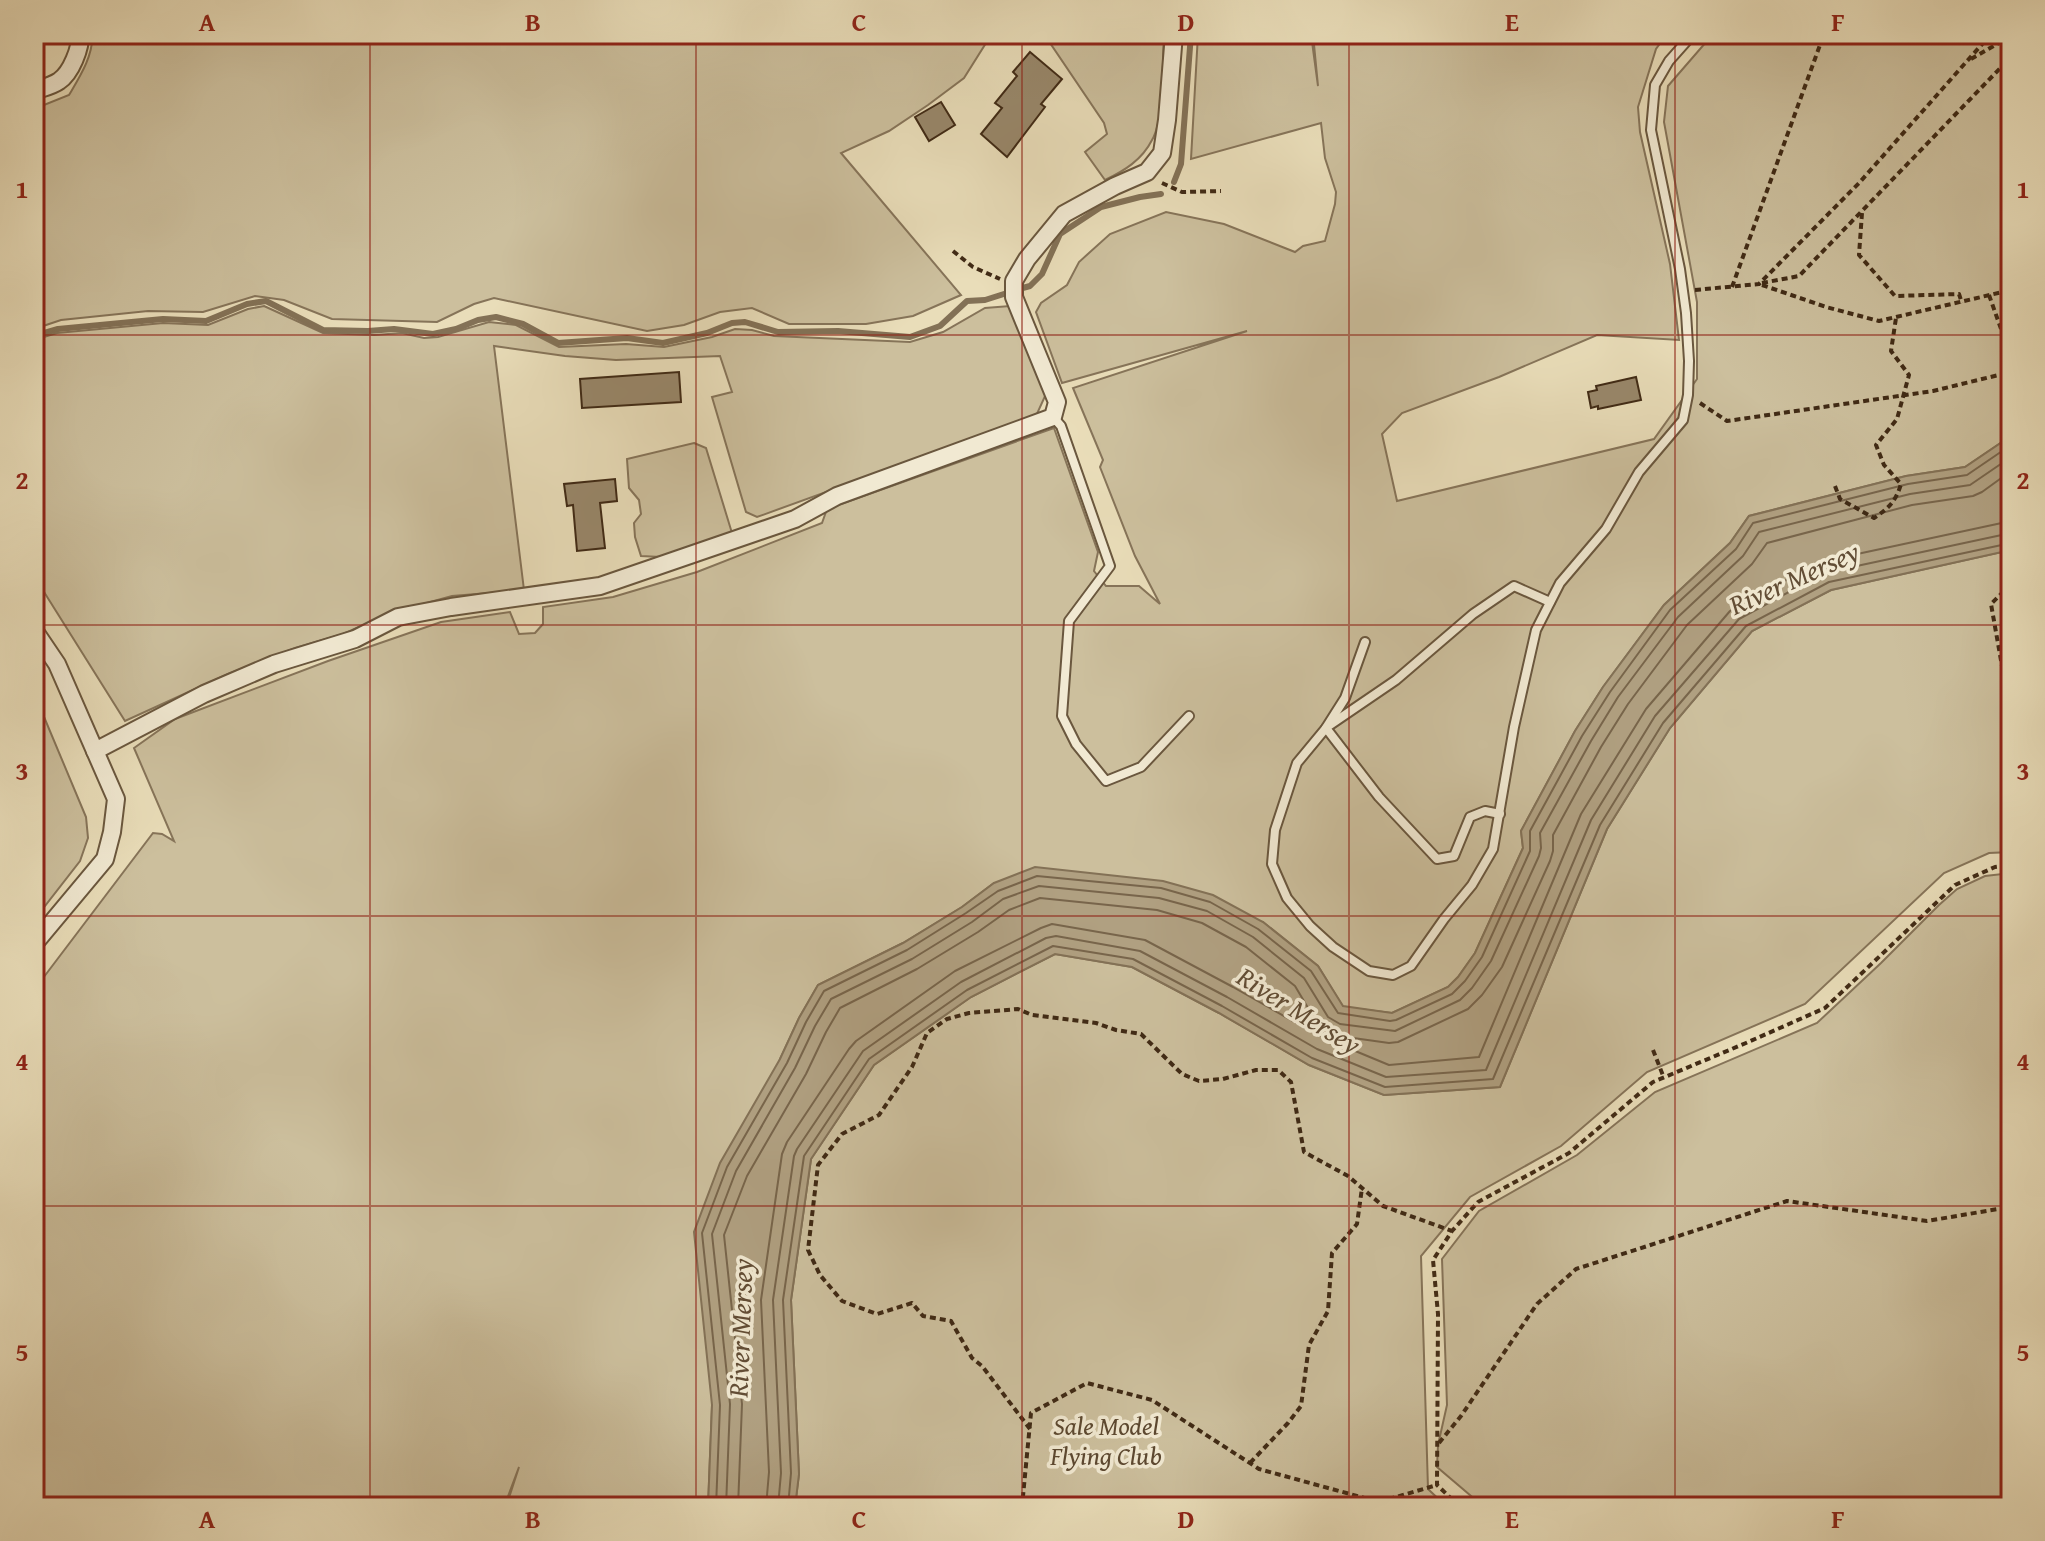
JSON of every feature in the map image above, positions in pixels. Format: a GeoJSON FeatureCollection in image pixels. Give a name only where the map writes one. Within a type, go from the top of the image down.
{"type":"FeatureCollection","features":[{"type":"Feature","properties":{"kind":"street"},"geometry":{"type":"LineString","coordinates":[[34,91],[61,80],[73,62],[81,41],[80,34]]}},
{"type":"Feature","properties":{"kind":"street"},"geometry":{"type":"LineString","coordinates":[[95,751],[204,694],[274,664],[355,639],[398,617],[600,586],[795,519],[837,496],[1053,417],[1057,402],[1014,297],[1014,281],[1027,259],[1064,214],[1150,169],[1162,153],[1174,34]]}},
{"type":"Feature","properties":{"kind":"street"},"geometry":{"type":"LineString","coordinates":[[34,630],[57,664],[116,799],[105,859],[34,944]]}},
{"type":"Feature","properties":{"kind":"lane"},"geometry":{"type":"LineString","coordinates":[[1365,642],[1345,698],[1326,728],[1297,763],[1275,830],[1272,864],[1287,898],[1310,926],[1333,947],[1369,971],[1393,975],[1411,966],[1472,885],[1493,849],[1525,677],[1536,630],[1550,602],[1560,583],[1606,529],[1639,472],[1683,420],[1688,395],[1689,361],[1683,291],[1651,130],[1655,85],[1669,61],[1693,34]]}},
{"type":"Feature","properties":{"kind":"lane"},"geometry":{"type":"LineString","coordinates":[[1053,417],[1061,426],[1110,566],[1069,621],[1062,716],[1076,744],[1106,781],[1141,767],[1189,716]]}},
{"type":"Feature","properties":{"kind":"lane"},"geometry":{"type":"LineString","coordinates":[[1326,728],[1396,680],[1473,614],[1514,586],[1550,602]]}},
{"type":"Feature","properties":{"kind":"lane"},"geometry":{"type":"LineString","coordinates":[[1326,728],[1379,797],[1437,859],[1454,856],[1470,817],[1485,811],[1500,814]]}},
{"type":"Feature","properties":{"kind":"path"},"geometry":{"type":"LineString","coordinates":[[1732,287],[1824,34]]}},
{"type":"Feature","properties":{"kind":"path"},"geometry":{"type":"LineString","coordinates":[[1759,284],[1859,183],[1991,34]]}},
{"type":"Feature","properties":{"kind":"path"},"geometry":{"type":"LineString","coordinates":[[1965,63],[2011,36]]}},
{"type":"Feature","properties":{"kind":"path"},"geometry":{"type":"LineString","coordinates":[[1683,291],[1759,284],[1799,276],[2011,57]]}},
{"type":"Feature","properties":{"kind":"path"},"geometry":{"type":"LineString","coordinates":[[1150,169],[1165,186],[1182,192],[1221,191]]}},
{"type":"Feature","properties":{"kind":"path"},"geometry":{"type":"LineString","coordinates":[[1863,211],[1859,255],[1895,296],[1959,294],[1962,303]]}},
{"type":"Feature","properties":{"kind":"path"},"geometry":{"type":"LineString","coordinates":[[953,251],[973,267],[1005,281],[1014,281]]}},
{"type":"Feature","properties":{"kind":"path"},"geometry":{"type":"LineString","coordinates":[[1759,284],[1879,321],[2011,290]]}},
{"type":"Feature","properties":{"kind":"path"},"geometry":{"type":"LineString","coordinates":[[1989,295],[2011,357]]}},
{"type":"Feature","properties":{"kind":"path"},"geometry":{"type":"LineString","coordinates":[[1835,486],[1840,499],[1874,518],[1896,500],[1901,484],[1884,465],[1876,445],[1897,419],[1909,375],[1891,351],[1896,318]]}},
{"type":"Feature","properties":{"kind":"path"},"geometry":{"type":"LineString","coordinates":[[2003,401],[2011,366]]}},
{"type":"Feature","properties":{"kind":"path"},"geometry":{"type":"LineString","coordinates":[[1688,395],[1727,421],[1933,391],[2011,372]]}},
{"type":"Feature","properties":{"kind":"path"},"geometry":{"type":"LineString","coordinates":[[2011,584],[1991,604],[2002,666],[2011,678]]}},
{"type":"Feature","properties":{"kind":"path"},"geometry":{"type":"LineString","coordinates":[[1460,1507],[1437,1485],[1438,1314],[1433,1260],[1452,1231],[1478,1202],[1569,1153],[1653,1082],[1825,1008],[1955,885],[1995,867],[2011,865]]}},
{"type":"Feature","properties":{"kind":"path"},"geometry":{"type":"LineString","coordinates":[[1030,1429],[982,1366],[972,1358],[951,1321],[923,1316],[912,1303],[877,1314],[842,1301],[820,1275],[808,1250],[818,1165],[842,1134],[879,1115],[912,1067],[927,1033],[947,1019],[969,1013],[1018,1009],[1032,1015],[1096,1023],[1141,1034],[1182,1074],[1199,1081],[1223,1079],[1256,1070],[1278,1070],[1291,1082],[1304,1152],[1348,1176],[1383,1206],[1452,1231]]}},
{"type":"Feature","properties":{"kind":"path"},"geometry":{"type":"LineString","coordinates":[[1653,1050],[1664,1078]]}},
{"type":"Feature","properties":{"kind":"path"},"geometry":{"type":"LineString","coordinates":[[1250,1463],[1301,1406],[1309,1345],[1328,1311],[1332,1253],[1357,1224],[1362,1188]]}},
{"type":"Feature","properties":{"kind":"path"},"geometry":{"type":"LineString","coordinates":[[1438,1445],[1537,1304],[1576,1269],[1787,1201],[1927,1221],[2004,1208],[2011,1204]]}},
{"type":"Feature","properties":{"kind":"path"},"geometry":{"type":"LineString","coordinates":[[1028,1507],[1023,1496],[1031,1413],[1087,1383],[1152,1400],[1259,1469],[1379,1502],[1437,1485]]}},
{"type":"Feature","properties":{"kind":"path"},"geometry":{"type":"LineString","coordinates":[[1375,1507],[1379,1502]]}},
{"type":"Feature","properties":{"kind":"green space"},"geometry":{"type":"Polygon","coordinates":[[[92,34],[989,34],[964,78],[889,131],[841,153],[961,295],[913,316],[866,324],[789,324],[752,308],[720,312],[684,325],[647,331],[494,298],[437,322],[332,319],[284,300],[255,296],[203,312],[148,311],[61,320],[34,329],[34,109],[69,95],[88,58],[92,34]]]}},
{"type":"Feature","properties":{"kind":"green space"},"geometry":{"type":"Polygon","coordinates":[[[1038,34],[1164,34],[1161,104],[1156,130],[1143,153],[1119,173],[1105,180],[1085,152],[1107,134],[1104,123],[1050,43],[1038,34]]]}},
{"type":"Feature","properties":{"kind":"green space"},"geometry":{"type":"Polygon","coordinates":[[[1198,34],[1311,34],[1318,86],[1313,34],[1667,34],[1656,49],[1638,107],[1640,132],[1670,264],[1679,340],[1597,335],[1499,377],[1402,413],[1382,434],[1397,501],[1654,439],[1697,379],[1697,302],[1664,122],[1668,86],[1713,34],[2011,34],[2011,436],[1965,467],[1906,476],[1749,516],[1730,543],[1664,605],[1603,687],[1575,731],[1521,831],[1523,848],[1475,953],[1458,977],[1448,987],[1392,1013],[1343,1007],[1318,966],[1263,922],[994,883],[962,907],[903,943],[818,985],[780,1059],[712,1405],[708,1507],[506,1507],[519,1467],[504,1507],[34,1507],[34,990],[153,833],[174,841],[134,748],[175,719],[441,622],[510,612],[519,634],[535,633],[543,624],[543,607],[613,597],[697,572],[822,523],[827,509],[1054,428],[1098,552],[1094,571],[1106,586],[1139,586],[1160,604],[1135,556],[1100,467],[1103,460],[1073,388],[1247,331],[1062,383],[1036,312],[1041,303],[1067,285],[1079,262],[1110,234],[1166,212],[1224,224],[1295,252],[1303,246],[1325,241],[1336,192],[1325,158],[1321,123],[1191,159],[1198,34]]]}},
{"type":"Feature","properties":{"kind":"green space"},"geometry":{"type":"Polygon","coordinates":[[[264,306],[323,333],[402,333],[424,338],[489,322],[516,325],[559,347],[626,344],[664,347],[735,329],[774,336],[910,342],[943,332],[985,308],[1010,306],[1046,394],[1036,416],[757,517],[746,512],[712,397],[732,392],[720,356],[616,360],[494,346],[524,590],[452,596],[394,612],[343,634],[295,648],[228,674],[125,721],[34,576],[34,340],[57,333],[163,323],[208,325],[264,306]]]}},
{"type":"Feature","properties":{"kind":"green space"},"geometry":{"type":"Polygon","coordinates":[[[694,443],[706,448],[732,533],[661,557],[641,556],[634,523],[641,514],[639,500],[629,488],[627,459],[694,443]]]}},
{"type":"Feature","properties":{"kind":"green space","name":"Sale Model Flying Club"},"geometry":{"type":"Polygon","coordinates":[[[2011,550],[2011,852],[1989,853],[1944,873],[1805,1004],[1647,1072],[1561,1146],[1470,1197],[1421,1256],[1428,1489],[1447,1507],[795,1507],[799,1474],[791,1300],[811,1159],[874,1065],[971,997],[1055,954],[1132,967],[1309,1065],[1384,1095],[1500,1087],[1607,829],[1670,728],[1752,631],[1831,590],[2011,550]]]}},
{"type":"Feature","properties":{"kind":"green space"},"geometry":{"type":"Polygon","coordinates":[[[34,693],[86,817],[88,838],[80,861],[34,920],[34,693]]]}},
{"type":"Feature","properties":{"kind":"green space"},"geometry":{"type":"Polygon","coordinates":[[[2011,873],[2011,1507],[1484,1507],[1437,1467],[1438,1445],[1447,1405],[1442,1259],[1479,1211],[1577,1155],[1655,1092],[1817,1023],[1957,889],[1985,876],[2011,873]]]}},
{"type":"Feature","properties":{"kind":"water","name":"River Mersey"},"geometry":{"type":"Polygon","coordinates":[[[2011,436],[2011,550],[1831,590],[1752,631],[1670,728],[1607,829],[1500,1087],[1384,1095],[1309,1065],[1132,967],[1055,954],[971,997],[874,1065],[811,1159],[791,1300],[799,1474],[795,1507],[708,1507],[712,1405],[694,1232],[720,1163],[780,1059],[818,985],[903,943],[962,907],[994,883],[1035,867],[1163,881],[1213,895],[1263,922],[1318,966],[1343,1006],[1392,1013],[1448,987],[1458,977],[1475,953],[1523,848],[1521,831],[1575,731],[1603,687],[1664,605],[1730,543],[1749,516],[1906,476],[1965,467],[2011,436]]]}},
{"type":"Feature","properties":{"kind":"building"},"geometry":{"type":"Polygon","coordinates":[[[1030,52],[1062,79],[1041,104],[1045,107],[1007,157],[981,134],[1002,108],[995,103],[1017,76],[1013,72],[1030,52]]]}},
{"type":"Feature","properties":{"kind":"building"},"geometry":{"type":"Polygon","coordinates":[[[941,102],[955,125],[929,141],[915,117],[941,102]]]}},
{"type":"Feature","properties":{"kind":"building"},"geometry":{"type":"Polygon","coordinates":[[[679,372],[681,402],[582,408],[580,379],[679,372]]]}},
{"type":"Feature","properties":{"kind":"building"},"geometry":{"type":"Polygon","coordinates":[[[1636,377],[1641,400],[1591,408],[1588,392],[1597,390],[1596,386],[1636,377]]]}},
{"type":"Feature","properties":{"kind":"building"},"geometry":{"type":"Polygon","coordinates":[[[615,479],[617,501],[600,503],[605,548],[577,551],[573,505],[567,506],[564,484],[615,479]]]}},
{"type":"Feature","properties":{"kind":"waterway"},"geometry":{"type":"LineString","coordinates":[[1174,182],[1181,164],[1191,34]]}},
{"type":"Feature","properties":{"kind":"waterway"},"geometry":{"type":"LineString","coordinates":[[1019,289],[1030,286],[1042,274],[1060,234],[1101,207],[1161,194]]}},
{"type":"Feature","properties":{"kind":"waterway"},"geometry":{"type":"LineString","coordinates":[[34,336],[58,329],[163,319],[206,321],[247,304],[266,301],[323,330],[394,329],[433,334],[496,317],[523,324],[558,343],[627,338],[663,343],[745,322],[778,332],[838,331],[910,337],[940,326],[967,301],[985,300],[1007,293]]}}]}
